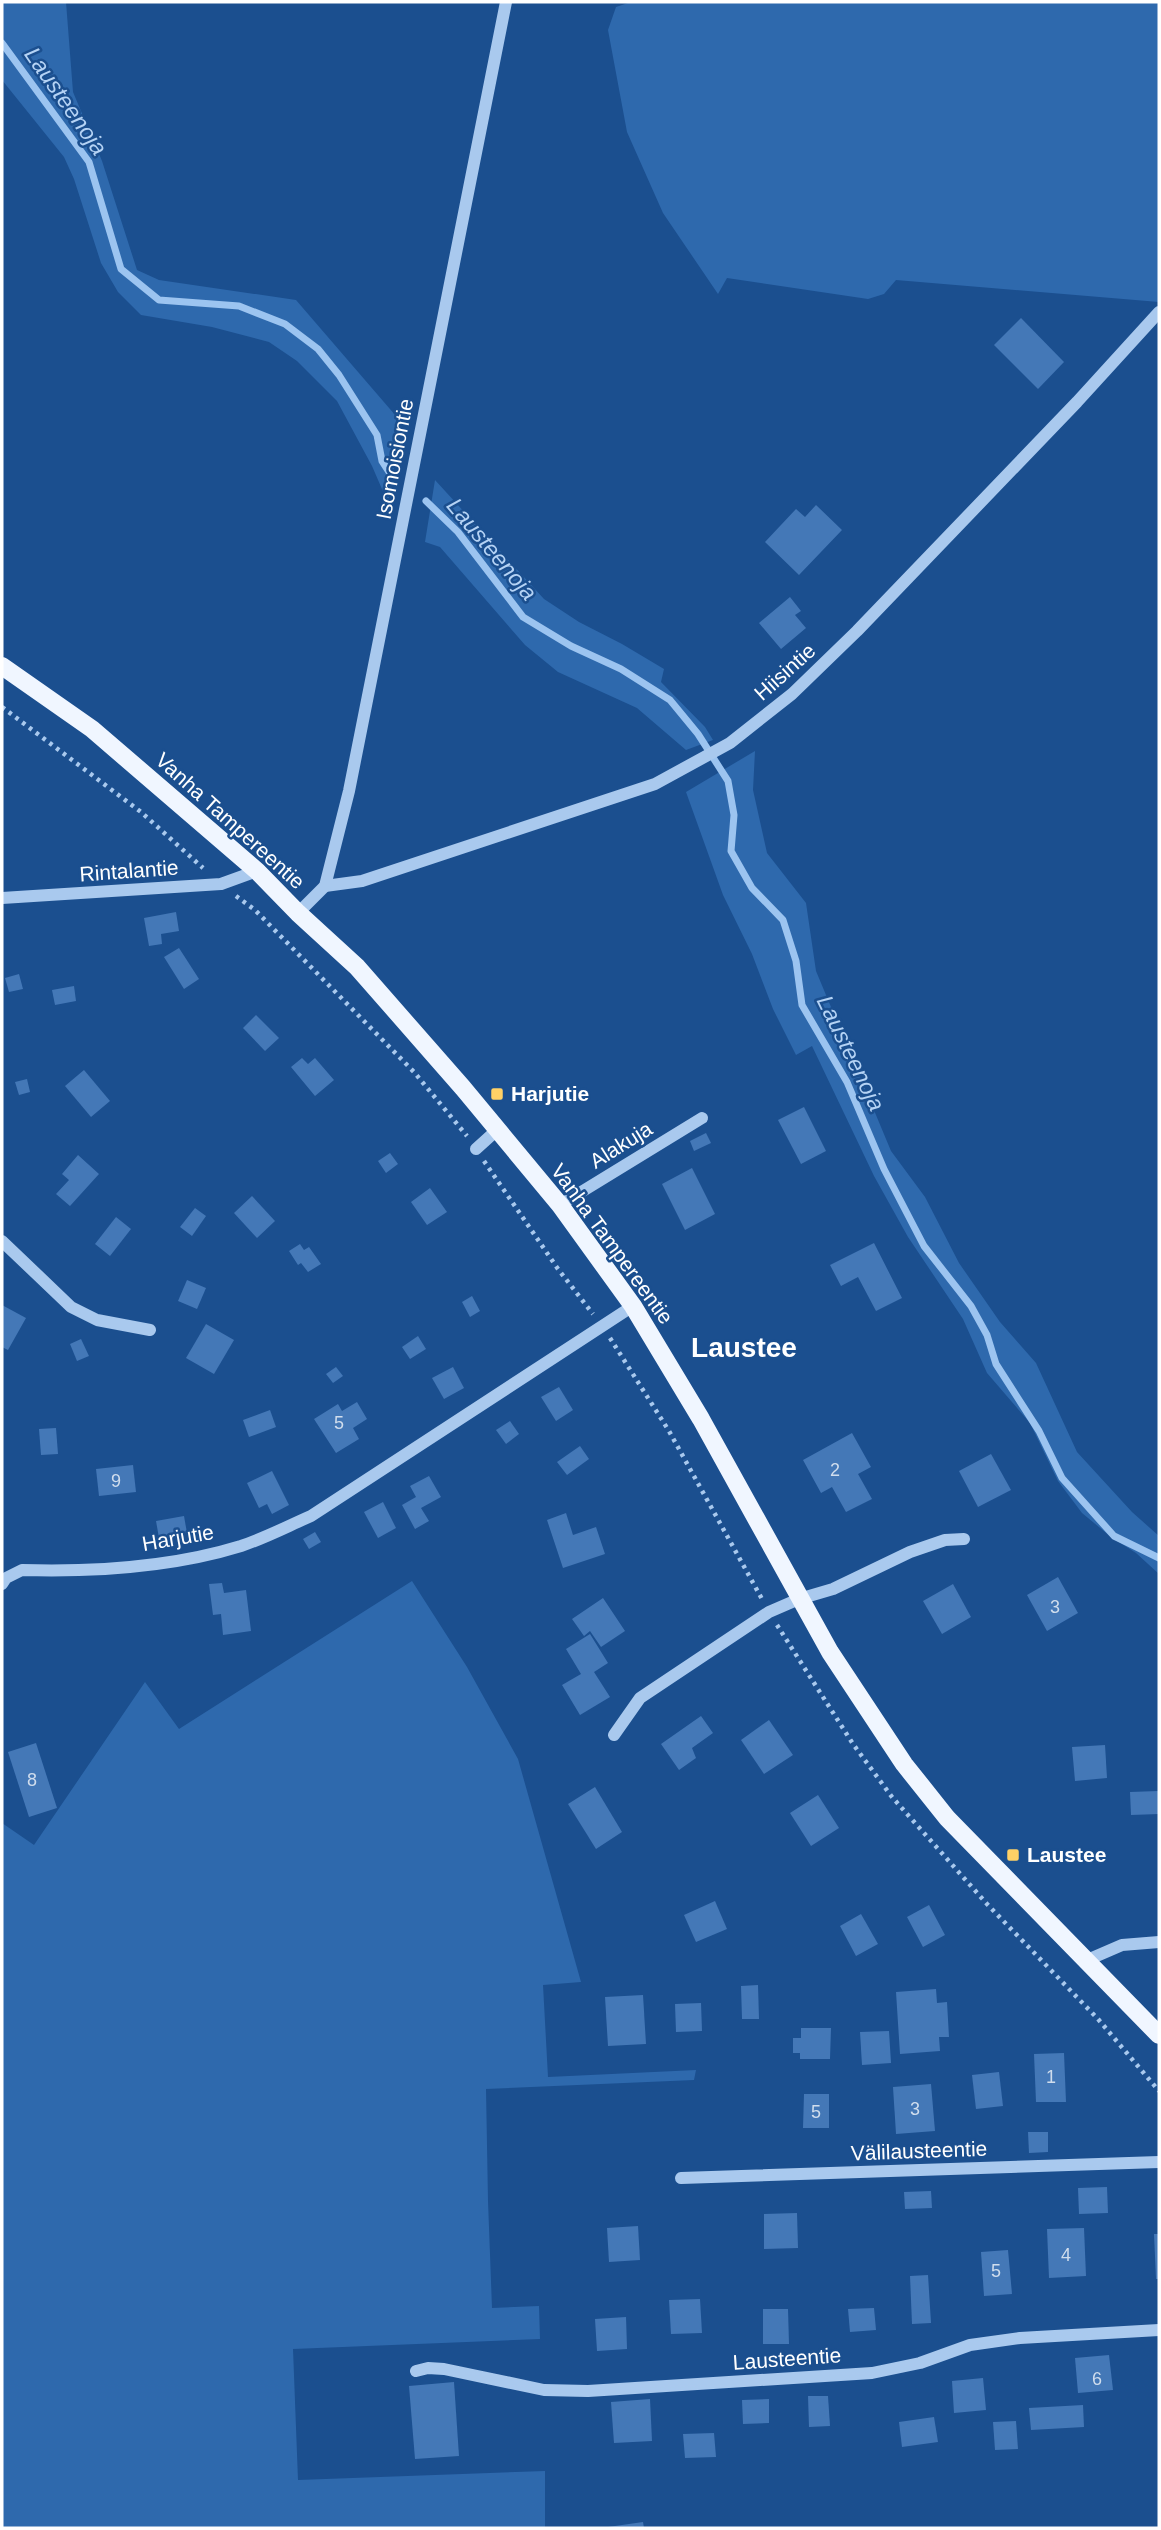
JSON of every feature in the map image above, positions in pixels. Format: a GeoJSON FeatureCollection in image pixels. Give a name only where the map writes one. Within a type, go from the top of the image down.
{"type":"FeatureCollection","features":[{"type":"Feature","properties":{"kind":"main road","name":"Vanha Tampereentie"},"geometry":{"type":"LineString","coordinates":[[2,666],[92,729],[257,871],[357,967],[497,1130],[560,1205],[632,1306],[701,1419],[830,1652],[904,1764],[947,1818],[1159,2035]]}},
{"type":"Feature","properties":{"kind":"street","name":"Isomoisiontie"},"geometry":{"type":"LineString","coordinates":[[325,886],[348,791],[506,2]]}},
{"type":"Feature","properties":{"kind":"street","name":"Hiisintie"},"geometry":{"type":"LineString","coordinates":[[325,886],[362,881],[655,784],[723,747],[792,694],[857,631],[1077,402],[1159,312]]}},
{"type":"Feature","properties":{"kind":"street","name":"Rintalantie"},"geometry":{"type":"LineString","coordinates":[[2,898],[220,884],[257,871]]}},
{"type":"Feature","properties":{"kind":"street"},"geometry":{"type":"LineString","coordinates":[[298,913],[325,886]]}},
{"type":"Feature","properties":{"kind":"street","name":"Alakuja"},"geometry":{"type":"LineString","coordinates":[[560,1205],[702,1118]]}},
{"type":"Feature","properties":{"kind":"street"},"geometry":{"type":"LineString","coordinates":[[476,1149],[497,1130]]}},
{"type":"Feature","properties":{"kind":"street"},"geometry":{"type":"LineString","coordinates":[[2,1241],[71,1307],[97,1320],[150,1330]]}},
{"type":"Feature","properties":{"kind":"street","name":"Harjutie"},"geometry":{"type":"LineString","coordinates":[[2,1584],[6,1578],[22,1570],[158,1564],[200,1557],[243,1545],[278,1531],[311,1516],[632,1306]]}},
{"type":"Feature","properties":{"kind":"street"},"geometry":{"type":"LineString","coordinates":[[614,1735],[640,1698],[769,1612],[799,1599],[834,1589],[910,1552],[945,1540],[964,1539]]}},
{"type":"Feature","properties":{"kind":"street"},"geometry":{"type":"LineString","coordinates":[[1084,1961],[1122,1945],[1159,1942]]}},
{"type":"Feature","properties":{"kind":"street","name":"Välilausteentie"},"geometry":{"type":"LineString","coordinates":[[681,2178],[1159,2162]]}},
{"type":"Feature","properties":{"kind":"street","name":"Lausteentie"},"geometry":{"type":"LineString","coordinates":[[415,2371],[444,2369],[544,2390],[588,2391],[872,2373],[920,2363],[982,2343],[1020,2338],[1159,2330]]}},
{"type":"Feature","properties":{"kind":"path"},"geometry":{"type":"LineString","coordinates":[[2,707],[141,812],[220,884],[255,910],[414,1072],[458,1123],[558,1269],[603,1327],[669,1431],[769,1612],[853,1744],[892,1797],[1013,1932],[1098,2019],[1159,2091]]}},
{"type":"Feature","properties":{"kind":"shaded area"},"geometry":{"type":"Polygon","coordinates":[[[2,2],[66,2],[73,92],[102,161],[137,270],[159,280],[296,300],[402,423],[388,503],[372,466],[337,401],[297,361],[269,342],[212,327],[141,315],[118,292],[101,263],[74,179],[64,157],[2,80],[2,2]]]}},
{"type":"Feature","properties":{"kind":"shaded area"},"geometry":{"type":"Polygon","coordinates":[[[631,2],[1159,2],[1159,302],[896,280],[884,294],[868,299],[727,278],[718,294],[663,213],[627,132],[608,30],[616,7],[631,2]]]}},
{"type":"Feature","properties":{"kind":"shaded area"},"geometry":{"type":"Polygon","coordinates":[[[435,480],[544,599],[579,622],[664,669],[661,682],[705,727],[713,740],[686,750],[637,708],[558,672],[525,645],[440,547],[425,542],[435,480]]]}},
{"type":"Feature","properties":{"kind":"shaded area"},"geometry":{"type":"Polygon","coordinates":[[[755,751],[753,790],[767,853],[806,903],[816,971],[891,1151],[925,1197],[959,1263],[1000,1322],[1036,1363],[1077,1452],[1132,1512],[1159,1536],[1159,1574],[1136,1553],[1082,1513],[1058,1481],[1030,1423],[987,1373],[963,1319],[908,1237],[874,1176],[812,1046],[796,1055],[773,1009],[752,954],[723,895],[686,792],[755,751]]]}},
{"type":"Feature","properties":{"kind":"shaded area"},"geometry":{"type":"Polygon","coordinates":[[[412,1581],[467,1667],[518,1759],[581,1982],[543,1985],[548,2077],[696,2070],[694,2080],[486,2089],[492,2308],[539,2306],[540,2339],[293,2349],[298,2480],[545,2471],[545,2528],[2,2528],[2,1823],[34,1845],[145,1682],[179,1729],[412,1581]]]}},
{"type":"Feature","properties":{"kind":"building"},"geometry":{"type":"Polygon","coordinates":[[[1021,318],[1064,362],[1038,389],[994,345],[1021,318]]]}},
{"type":"Feature","properties":{"kind":"building"},"geometry":{"type":"Polygon","coordinates":[[[816,505],[842,530],[799,575],[765,542],[796,509],[805,517],[816,505]]]}},
{"type":"Feature","properties":{"kind":"building"},"geometry":{"type":"Polygon","coordinates":[[[790,597],[801,611],[795,615],[806,628],[781,649],[759,623],[790,597]]]}},
{"type":"Feature","properties":{"kind":"building"},"geometry":{"type":"Polygon","coordinates":[[[176,912],[179,931],[161,934],[162,944],[149,946],[144,918],[176,912]]]}},
{"type":"Feature","properties":{"kind":"building"},"geometry":{"type":"Polygon","coordinates":[[[179,948],[199,979],[184,989],[164,957],[179,948]]]}},
{"type":"Feature","properties":{"kind":"building"},"geometry":{"type":"Polygon","coordinates":[[[19,974],[23,989],[9,992],[5,978],[19,974]]]}},
{"type":"Feature","properties":{"kind":"building"},"geometry":{"type":"Polygon","coordinates":[[[74,986],[76,1001],[55,1005],[52,990],[74,986]]]}},
{"type":"Feature","properties":{"kind":"building"},"geometry":{"type":"Polygon","coordinates":[[[256,1015],[279,1038],[265,1051],[243,1028],[256,1015]]]}},
{"type":"Feature","properties":{"kind":"building"},"geometry":{"type":"Polygon","coordinates":[[[302,1058],[308,1064],[315,1058],[334,1080],[315,1096],[291,1067],[302,1058]]]}},
{"type":"Feature","properties":{"kind":"building"},"geometry":{"type":"Polygon","coordinates":[[[84,1070],[110,1101],[91,1117],[65,1086],[84,1070]]]}},
{"type":"Feature","properties":{"kind":"building"},"geometry":{"type":"Polygon","coordinates":[[[27,1079],[30,1092],[19,1095],[15,1082],[27,1079]]]}},
{"type":"Feature","properties":{"kind":"building"},"geometry":{"type":"Polygon","coordinates":[[[804,1107],[826,1151],[801,1164],[778,1120],[804,1107]]]}},
{"type":"Feature","properties":{"kind":"building"},"geometry":{"type":"Polygon","coordinates":[[[706,1133],[711,1143],[694,1151],[690,1141],[706,1133]]]}},
{"type":"Feature","properties":{"kind":"building"},"geometry":{"type":"Polygon","coordinates":[[[390,1153],[398,1164],[386,1173],[378,1161],[390,1153]]]}},
{"type":"Feature","properties":{"kind":"building"},"geometry":{"type":"Polygon","coordinates":[[[78,1155],[99,1174],[70,1206],[56,1194],[69,1180],[62,1174],[78,1155]]]}},
{"type":"Feature","properties":{"kind":"building"},"geometry":{"type":"Polygon","coordinates":[[[692,1168],[715,1214],[685,1230],[662,1184],[692,1168]]]}},
{"type":"Feature","properties":{"kind":"building"},"geometry":{"type":"Polygon","coordinates":[[[430,1188],[447,1212],[427,1225],[411,1202],[430,1188]]]}},
{"type":"Feature","properties":{"kind":"building"},"geometry":{"type":"Polygon","coordinates":[[[252,1196],[275,1221],[257,1238],[234,1213],[252,1196]]]}},
{"type":"Feature","properties":{"kind":"building"},"geometry":{"type":"Polygon","coordinates":[[[195,1208],[206,1216],[192,1236],[180,1227],[195,1208]]]}},
{"type":"Feature","properties":{"kind":"building"},"geometry":{"type":"Polygon","coordinates":[[[116,1217],[131,1229],[110,1256],[95,1244],[116,1217]]]}},
{"type":"Feature","properties":{"kind":"building"},"geometry":{"type":"Polygon","coordinates":[[[874,1243],[902,1298],[876,1311],[858,1277],[841,1286],[830,1265],[874,1243]]]}},
{"type":"Feature","properties":{"kind":"building"},"geometry":{"type":"Polygon","coordinates":[[[300,1244],[304,1250],[309,1247],[321,1264],[308,1272],[301,1263],[298,1265],[289,1251],[300,1244]]]}},
{"type":"Feature","properties":{"kind":"building"},"geometry":{"type":"Polygon","coordinates":[[[187,1280],[206,1288],[197,1309],[178,1301],[187,1280]]]}},
{"type":"Feature","properties":{"kind":"building"},"geometry":{"type":"Polygon","coordinates":[[[472,1296],[480,1311],[470,1317],[462,1302],[472,1296]]]}},
{"type":"Feature","properties":{"kind":"building"},"geometry":{"type":"Polygon","coordinates":[[[2,1305],[26,1318],[8,1350],[2,1347],[2,1305]]]}},
{"type":"Feature","properties":{"kind":"building"},"geometry":{"type":"Polygon","coordinates":[[[206,1324],[234,1340],[214,1374],[186,1358],[206,1324]]]}},
{"type":"Feature","properties":{"kind":"building"},"geometry":{"type":"Polygon","coordinates":[[[418,1336],[426,1349],[410,1359],[402,1347],[418,1336]]]}},
{"type":"Feature","properties":{"kind":"building"},"geometry":{"type":"Polygon","coordinates":[[[81,1339],[89,1356],[77,1361],[70,1344],[81,1339]]]}},
{"type":"Feature","properties":{"kind":"building"},"geometry":{"type":"Polygon","coordinates":[[[336,1367],[343,1376],[333,1383],[326,1374],[336,1367]]]}},
{"type":"Feature","properties":{"kind":"building"},"geometry":{"type":"Polygon","coordinates":[[[453,1367],[464,1388],[444,1399],[432,1378],[453,1367]]]}},
{"type":"Feature","properties":{"kind":"building"},"geometry":{"type":"Polygon","coordinates":[[[559,1387],[573,1410],[556,1421],[541,1397],[559,1387]]]}},
{"type":"Feature","properties":{"kind":"building"},"geometry":{"type":"Polygon","coordinates":[[[357,1402],[367,1419],[353,1428],[359,1439],[336,1453],[314,1419],[338,1404],[342,1411],[357,1402]]]}},
{"type":"Feature","properties":{"kind":"building"},"geometry":{"type":"Polygon","coordinates":[[[270,1410],[276,1427],[249,1437],[243,1420],[270,1410]]]}},
{"type":"Feature","properties":{"kind":"building"},"geometry":{"type":"Polygon","coordinates":[[[510,1421],[519,1434],[506,1444],[496,1430],[510,1421]]]}},
{"type":"Feature","properties":{"kind":"building"},"geometry":{"type":"Polygon","coordinates":[[[56,1428],[58,1454],[41,1455],[39,1429],[56,1428]]]}},
{"type":"Feature","properties":{"kind":"building"},"geometry":{"type":"Polygon","coordinates":[[[852,1433],[871,1467],[858,1474],[872,1499],[846,1512],[832,1487],[821,1493],[803,1460],[852,1433]]]}},
{"type":"Feature","properties":{"kind":"building"},"geometry":{"type":"Polygon","coordinates":[[[580,1446],[589,1459],[567,1475],[557,1462],[580,1446]]]}},
{"type":"Feature","properties":{"kind":"building"},"geometry":{"type":"Polygon","coordinates":[[[991,1454],[1011,1490],[978,1507],[959,1471],[991,1454]]]}},
{"type":"Feature","properties":{"kind":"building"},"geometry":{"type":"Polygon","coordinates":[[[133,1465],[136,1492],[99,1496],[96,1469],[133,1465]]]}},
{"type":"Feature","properties":{"kind":"building"},"geometry":{"type":"Polygon","coordinates":[[[272,1471],[289,1505],[272,1514],[267,1504],[259,1508],[247,1483],[272,1471]]]}},
{"type":"Feature","properties":{"kind":"building"},"geometry":{"type":"Polygon","coordinates":[[[429,1476],[441,1497],[421,1508],[429,1521],[415,1529],[402,1505],[416,1497],[410,1486],[429,1476]]]}},
{"type":"Feature","properties":{"kind":"building"},"geometry":{"type":"Polygon","coordinates":[[[383,1502],[396,1528],[378,1538],[364,1512],[383,1502]]]}},
{"type":"Feature","properties":{"kind":"building"},"geometry":{"type":"Polygon","coordinates":[[[566,1513],[573,1535],[596,1527],[605,1554],[563,1568],[547,1520],[566,1513]]]}},
{"type":"Feature","properties":{"kind":"building"},"geometry":{"type":"Polygon","coordinates":[[[184,1516],[187,1533],[159,1538],[156,1521],[184,1516]]]}},
{"type":"Feature","properties":{"kind":"building"},"geometry":{"type":"Polygon","coordinates":[[[315,1532],[321,1542],[309,1549],[303,1539],[315,1532]]]}},
{"type":"Feature","properties":{"kind":"building"},"geometry":{"type":"Polygon","coordinates":[[[1058,1577],[1078,1613],[1047,1631],[1027,1595],[1058,1577]]]}},
{"type":"Feature","properties":{"kind":"building"},"geometry":{"type":"Polygon","coordinates":[[[222,1583],[224,1593],[246,1590],[251,1631],[223,1635],[221,1614],[213,1615],[209,1584],[222,1583]]]}},
{"type":"Feature","properties":{"kind":"building"},"geometry":{"type":"Polygon","coordinates":[[[953,1584],[971,1617],[942,1634],[923,1601],[953,1584]]]}},
{"type":"Feature","properties":{"kind":"building"},"geometry":{"type":"Polygon","coordinates":[[[603,1598],[625,1631],[601,1647],[590,1631],[584,1636],[572,1619],[603,1598]]]}},
{"type":"Feature","properties":{"kind":"building"},"geometry":{"type":"Polygon","coordinates":[[[590,1634],[608,1663],[594,1672],[610,1697],[580,1715],[562,1685],[581,1674],[566,1649],[590,1634]]]}},
{"type":"Feature","properties":{"kind":"building"},"geometry":{"type":"Polygon","coordinates":[[[701,1716],[713,1733],[692,1748],[696,1758],[679,1770],[661,1744],[701,1716]]]}},
{"type":"Feature","properties":{"kind":"building"},"geometry":{"type":"Polygon","coordinates":[[[769,1720],[793,1755],[764,1774],[741,1740],[769,1720]]]}},
{"type":"Feature","properties":{"kind":"building"},"geometry":{"type":"Polygon","coordinates":[[[36,1743],[57,1808],[29,1817],[8,1752],[36,1743]]]}},
{"type":"Feature","properties":{"kind":"building"},"geometry":{"type":"Polygon","coordinates":[[[1105,1745],[1107,1778],[1075,1781],[1072,1747],[1105,1745]]]}},
{"type":"Feature","properties":{"kind":"building"},"geometry":{"type":"Polygon","coordinates":[[[595,1787],[622,1832],[596,1849],[568,1804],[595,1787]]]}},
{"type":"Feature","properties":{"kind":"building"},"geometry":{"type":"Polygon","coordinates":[[[1158,1791],[1159,1814],[1131,1815],[1130,1792],[1158,1791]]]}},
{"type":"Feature","properties":{"kind":"building"},"geometry":{"type":"Polygon","coordinates":[[[818,1795],[839,1828],[811,1846],[790,1813],[818,1795]]]}},
{"type":"Feature","properties":{"kind":"building"},"geometry":{"type":"Polygon","coordinates":[[[715,1901],[727,1929],[696,1942],[684,1915],[715,1901]]]}},
{"type":"Feature","properties":{"kind":"building"},"geometry":{"type":"Polygon","coordinates":[[[929,1905],[945,1935],[923,1947],[907,1917],[929,1905]]]}},
{"type":"Feature","properties":{"kind":"building"},"geometry":{"type":"Polygon","coordinates":[[[861,1914],[878,1944],[856,1956],[840,1926],[861,1914]]]}},
{"type":"Feature","properties":{"kind":"building"},"geometry":{"type":"Polygon","coordinates":[[[758,1985],[759,2019],[742,2019],[741,1986],[758,1985]]]}},
{"type":"Feature","properties":{"kind":"building"},"geometry":{"type":"Polygon","coordinates":[[[936,1989],[937,2003],[947,2002],[949,2037],[939,2037],[940,2051],[900,2054],[896,1992],[936,1989]]]}},
{"type":"Feature","properties":{"kind":"building"},"geometry":{"type":"Polygon","coordinates":[[[643,1995],[646,2044],[608,2046],[605,1997],[643,1995]]]}},
{"type":"Feature","properties":{"kind":"building"},"geometry":{"type":"Polygon","coordinates":[[[701,2003],[702,2031],[676,2032],[675,2004],[701,2003]]]}},
{"type":"Feature","properties":{"kind":"building"},"geometry":{"type":"Polygon","coordinates":[[[801,2028],[831,2028],[830,2059],[800,2059],[800,2053],[793,2053],[793,2038],[801,2038],[801,2028]]]}},
{"type":"Feature","properties":{"kind":"building"},"geometry":{"type":"Polygon","coordinates":[[[889,2031],[891,2063],[862,2065],[860,2032],[889,2031]]]}},
{"type":"Feature","properties":{"kind":"building"},"geometry":{"type":"Polygon","coordinates":[[[1064,2053],[1066,2102],[1036,2102],[1034,2054],[1064,2053]]]}},
{"type":"Feature","properties":{"kind":"building"},"geometry":{"type":"Polygon","coordinates":[[[999,2072],[1003,2106],[976,2109],[972,2075],[999,2072]]]}},
{"type":"Feature","properties":{"kind":"building"},"geometry":{"type":"Polygon","coordinates":[[[931,2084],[935,2131],[896,2134],[893,2087],[931,2084]]]}},
{"type":"Feature","properties":{"kind":"building"},"geometry":{"type":"Polygon","coordinates":[[[804,2094],[829,2094],[829,2128],[803,2128],[804,2094]]]}},
{"type":"Feature","properties":{"kind":"building"},"geometry":{"type":"Polygon","coordinates":[[[1028,2132],[1048,2132],[1048,2152],[1029,2153],[1028,2132]]]}},
{"type":"Feature","properties":{"kind":"building"},"geometry":{"type":"Polygon","coordinates":[[[1107,2187],[1108,2213],[1079,2214],[1078,2188],[1107,2187]]]}},
{"type":"Feature","properties":{"kind":"building"},"geometry":{"type":"Polygon","coordinates":[[[931,2191],[932,2208],[905,2209],[904,2192],[931,2191]]]}},
{"type":"Feature","properties":{"kind":"building"},"geometry":{"type":"Polygon","coordinates":[[[797,2213],[798,2248],[764,2249],[764,2214],[797,2213]]]}},
{"type":"Feature","properties":{"kind":"building"},"geometry":{"type":"Polygon","coordinates":[[[638,2226],[640,2260],[609,2262],[607,2228],[638,2226]]]}},
{"type":"Feature","properties":{"kind":"building"},"geometry":{"type":"Polygon","coordinates":[[[1084,2228],[1086,2276],[1049,2278],[1047,2229],[1084,2228]]]}},
{"type":"Feature","properties":{"kind":"building"},"geometry":{"type":"Polygon","coordinates":[[[1154,2234],[1159,2234],[1159,2279],[1156,2279],[1154,2234]]]}},
{"type":"Feature","properties":{"kind":"building"},"geometry":{"type":"Polygon","coordinates":[[[1008,2250],[1012,2294],[984,2296],[981,2252],[1008,2250]]]}},
{"type":"Feature","properties":{"kind":"building"},"geometry":{"type":"Polygon","coordinates":[[[928,2275],[931,2323],[912,2324],[910,2276],[928,2275]]]}},
{"type":"Feature","properties":{"kind":"building"},"geometry":{"type":"Polygon","coordinates":[[[700,2299],[702,2333],[671,2334],[669,2300],[700,2299]]]}},
{"type":"Feature","properties":{"kind":"building"},"geometry":{"type":"Polygon","coordinates":[[[874,2308],[876,2330],[850,2332],[848,2309],[874,2308]]]}},
{"type":"Feature","properties":{"kind":"building"},"geometry":{"type":"Polygon","coordinates":[[[763,2309],[788,2309],[789,2344],[763,2344],[763,2309]]]}},
{"type":"Feature","properties":{"kind":"building"},"geometry":{"type":"Polygon","coordinates":[[[626,2317],[627,2349],[597,2351],[595,2319],[626,2317]]]}},
{"type":"Feature","properties":{"kind":"building"},"geometry":{"type":"Polygon","coordinates":[[[1109,2355],[1113,2390],[1078,2393],[1075,2358],[1109,2355]]]}},
{"type":"Feature","properties":{"kind":"building"},"geometry":{"type":"Polygon","coordinates":[[[983,2378],[986,2410],[954,2413],[952,2381],[983,2378]]]}},
{"type":"Feature","properties":{"kind":"building"},"geometry":{"type":"Polygon","coordinates":[[[454,2382],[459,2456],[415,2459],[409,2386],[454,2382]]]}},
{"type":"Feature","properties":{"kind":"building"},"geometry":{"type":"Polygon","coordinates":[[[808,2396],[828,2396],[830,2426],[809,2427],[808,2396]]]}},
{"type":"Feature","properties":{"kind":"building"},"geometry":{"type":"Polygon","coordinates":[[[650,2399],[652,2441],[614,2443],[611,2402],[650,2399]]]}},
{"type":"Feature","properties":{"kind":"building"},"geometry":{"type":"Polygon","coordinates":[[[769,2399],[769,2423],[743,2424],[742,2400],[769,2399]]]}},
{"type":"Feature","properties":{"kind":"building"},"geometry":{"type":"Polygon","coordinates":[[[1083,2405],[1084,2427],[1031,2430],[1029,2408],[1083,2405]]]}},
{"type":"Feature","properties":{"kind":"building"},"geometry":{"type":"Polygon","coordinates":[[[934,2417],[938,2442],[902,2447],[899,2422],[934,2417]]]}},
{"type":"Feature","properties":{"kind":"building"},"geometry":{"type":"Polygon","coordinates":[[[1016,2421],[1018,2449],[995,2450],[993,2422],[1016,2421]]]}},
{"type":"Feature","properties":{"kind":"building"},"geometry":{"type":"Polygon","coordinates":[[[714,2433],[716,2457],[685,2458],[683,2434],[714,2433]]]}},
{"type":"Feature","properties":{"kind":"building"},"geometry":{"type":"Polygon","coordinates":[[[643,2522],[644,2528],[608,2528],[608,2527],[643,2522]]]}},
{"type":"Feature","properties":{"kind":"waterway","name":"Lausteenoja"},"geometry":{"type":"LineString","coordinates":[[2,43],[89,162],[121,269],[159,300],[239,306],[285,324],[318,349],[339,375],[377,435],[382,461],[393,478]]}},
{"type":"Feature","properties":{"kind":"waterway","name":"Lausteenoja"},"geometry":{"type":"LineString","coordinates":[[426,501],[458,532],[523,617],[571,646],[621,669],[670,700],[698,734],[728,781],[734,815],[731,851],[752,888],[783,920],[796,961],[802,1005],[847,1082],[884,1169],[924,1246],[971,1306],[987,1335],[996,1364],[1039,1431],[1062,1478],[1114,1536],[1159,1558]]}},
{"type":"Feature","properties":{"kind":"place","name":"Harjutie"},"geometry":{"type":"Point","coordinates":[497,1094]}},
{"type":"Feature","properties":{"kind":"place","name":"Laustee"},"geometry":{"type":"Point","coordinates":[1013,1855]}},
{"type":"Feature","properties":{"kind":"district","name":"Laustee"},"geometry":{"type":"Point","coordinates":[744,1347]}}]}
